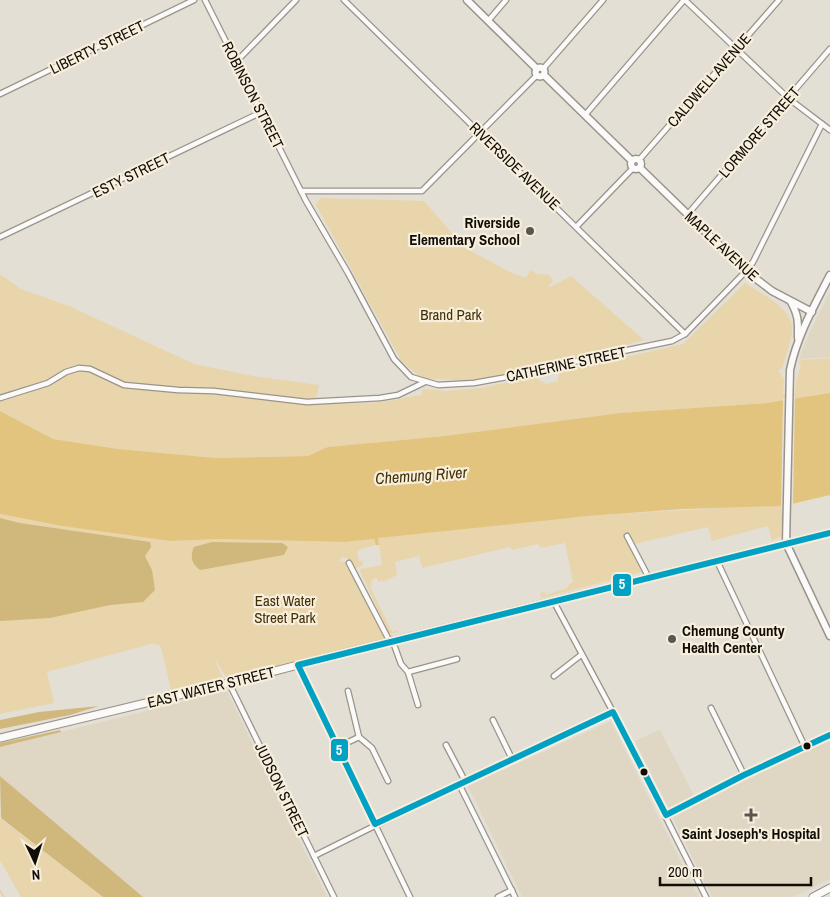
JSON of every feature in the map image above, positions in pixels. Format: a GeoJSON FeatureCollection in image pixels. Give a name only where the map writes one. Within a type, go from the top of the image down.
{"type":"FeatureCollection","features":[{"type":"Feature","properties":{"kind":"main road","name":"MAPLE AVENUE"},"geometry":{"type":"LineString","coordinates":[[467,0],[746,271],[772,291],[812,312]]}},
{"type":"Feature","properties":{"kind":"main road"},"geometry":{"type":"LineString","coordinates":[[830,275],[798,342],[790,370],[786,543],[830,636]]}},
{"type":"Feature","properties":{"kind":"main road"},"geometry":{"type":"LineString","coordinates":[[790,301],[799,322],[798,342]]}},
{"type":"Feature","properties":{"kind":"main road","name":"EAST WATER STREET"},"geometry":{"type":"LineString","coordinates":[[0,738],[230,683],[830,533]]}},
{"type":"Feature","properties":{"kind":"main road"},"geometry":{"type":"LineString","coordinates":[[813,897],[830,888]]}},
{"type":"Feature","properties":{"kind":"street","name":"LIBERTY STREET"},"geometry":{"type":"LineString","coordinates":[[0,94],[194,0]]}},
{"type":"Feature","properties":{"kind":"street","name":"ROBINSON STREET"},"geometry":{"type":"LineString","coordinates":[[205,0],[301,191]]}},
{"type":"Feature","properties":{"kind":"street"},"geometry":{"type":"LineString","coordinates":[[236,62],[296,0]]}},
{"type":"Feature","properties":{"kind":"street","name":"RIVERSIDE AVENUE"},"geometry":{"type":"LineString","coordinates":[[344,0],[685,334]]}},
{"type":"Feature","properties":{"kind":"street"},"geometry":{"type":"LineString","coordinates":[[488,21],[506,0]]}},
{"type":"Feature","properties":{"kind":"street"},"geometry":{"type":"LineString","coordinates":[[301,191],[422,191],[540,72],[603,0]]}},
{"type":"Feature","properties":{"kind":"street"},"geometry":{"type":"LineString","coordinates":[[585,115],[685,0],[788,98],[830,130]]}},
{"type":"Feature","properties":{"kind":"street","name":"CALDWELL AVENUE"},"geometry":{"type":"LineString","coordinates":[[576,226],[636,164],[779,0]]}},
{"type":"Feature","properties":{"kind":"street","name":"LORMORE STREET"},"geometry":{"type":"LineString","coordinates":[[688,214],[830,49]]}},
{"type":"Feature","properties":{"kind":"street","name":"ESTY STREET"},"geometry":{"type":"LineString","coordinates":[[0,237],[262,112]]}},
{"type":"Feature","properties":{"kind":"street","name":"CATHERINE STREET"},"geometry":{"type":"LineString","coordinates":[[301,191],[394,359],[411,377],[438,385],[456,384],[524,374],[672,341],[685,334],[746,271],[752,262],[822,124]]}},
{"type":"Feature","properties":{"kind":"street"},"geometry":{"type":"LineString","coordinates":[[0,398],[48,384],[66,372],[79,368],[90,369],[124,385],[214,391],[307,402],[380,398],[398,395],[424,382]]}},
{"type":"Feature","properties":{"kind":"street"},"geometry":{"type":"LineString","coordinates":[[627,536],[649,578]]}},
{"type":"Feature","properties":{"kind":"street"},"geometry":{"type":"LineString","coordinates":[[717,561],[805,747]]}},
{"type":"Feature","properties":{"kind":"street"},"geometry":{"type":"LineString","coordinates":[[348,564],[392,642],[401,664],[408,672],[418,705]]}},
{"type":"Feature","properties":{"kind":"street"},"geometry":{"type":"LineString","coordinates":[[554,602],[613,712],[706,897]]}},
{"type":"Feature","properties":{"kind":"street"},"geometry":{"type":"LineString","coordinates":[[554,676],[581,655]]}},
{"type":"Feature","properties":{"kind":"street"},"geometry":{"type":"LineString","coordinates":[[408,672],[457,659]]}},
{"type":"Feature","properties":{"kind":"street"},"geometry":{"type":"LineString","coordinates":[[298,665],[410,897]]}},
{"type":"Feature","properties":{"kind":"street","name":"JUDSON STREET"},"geometry":{"type":"LineString","coordinates":[[230,683],[334,897]]}},
{"type":"Feature","properties":{"kind":"street"},"geometry":{"type":"LineString","coordinates":[[348,691],[359,737],[372,748],[388,781]]}},
{"type":"Feature","properties":{"kind":"street"},"geometry":{"type":"LineString","coordinates":[[711,708],[744,775]]}},
{"type":"Feature","properties":{"kind":"street"},"geometry":{"type":"LineString","coordinates":[[314,856],[464,781],[613,712]]}},
{"type":"Feature","properties":{"kind":"street"},"geometry":{"type":"LineString","coordinates":[[493,720],[512,758]]}},
{"type":"Feature","properties":{"kind":"street"},"geometry":{"type":"LineString","coordinates":[[666,815],[744,775],[830,735]]}},
{"type":"Feature","properties":{"kind":"street"},"geometry":{"type":"LineString","coordinates":[[338,747],[359,737]]}},
{"type":"Feature","properties":{"kind":"street"},"geometry":{"type":"LineString","coordinates":[[446,744],[464,781]]}},
{"type":"Feature","properties":{"kind":"street"},"geometry":{"type":"LineString","coordinates":[[459,784],[515,897]]}},
{"type":"Feature","properties":{"kind":"street"},"geometry":{"type":"LineString","coordinates":[[498,897],[512,890]]}},
{"type":"Feature","properties":{"kind":"shaded area"},"geometry":{"type":"Polygon","coordinates":[[[830,291],[830,357],[799,359],[808,336],[830,291]]]}},
{"type":"Feature","properties":{"kind":"shaded area"},"geometry":{"type":"Polygon","coordinates":[[[0,518],[20,523],[150,542],[151,547],[145,556],[152,570],[155,590],[143,602],[110,605],[50,618],[0,621],[0,518]]]}},
{"type":"Feature","properties":{"kind":"shaded area"},"geometry":{"type":"Polygon","coordinates":[[[212,542],[282,543],[288,547],[284,555],[200,570],[192,560],[194,547],[212,542]]]}},
{"type":"Feature","properties":{"kind":"shaded area"},"geometry":{"type":"Polygon","coordinates":[[[227,691],[327,897],[143,897],[0,776],[0,747],[227,691]]]}},
{"type":"Feature","properties":{"kind":"shaded area"},"geometry":{"type":"Polygon","coordinates":[[[99,706],[70,715],[0,729],[0,720],[39,712],[99,706]]]}},
{"type":"Feature","properties":{"kind":"shaded area"},"geometry":{"type":"Polygon","coordinates":[[[611,721],[699,897],[522,897],[468,786],[611,721]]]}},
{"type":"Feature","properties":{"kind":"shaded area"},"geometry":{"type":"Polygon","coordinates":[[[60,730],[61,732],[0,747],[0,743],[60,730]]]}},
{"type":"Feature","properties":{"kind":"shaded area","name":"Saint Joseph's Hospital"},"geometry":{"type":"Polygon","coordinates":[[[660,730],[698,803],[830,740],[830,879],[793,897],[712,897],[635,741],[660,730]]]}},
{"type":"Feature","properties":{"kind":"shaded area"},"geometry":{"type":"Polygon","coordinates":[[[0,776],[143,897],[103,897],[1,818],[0,776]]]}},
{"type":"Feature","properties":{"kind":"green space","name":"Brand Park"},"geometry":{"type":"Polygon","coordinates":[[[320,198],[424,201],[465,248],[510,272],[526,278],[530,270],[537,274],[548,275],[553,279],[552,283],[548,286],[550,287],[571,276],[644,340],[533,369],[468,381],[422,378],[402,362],[316,205],[320,198]]]}},
{"type":"Feature","properties":{"kind":"green space"},"geometry":{"type":"Polygon","coordinates":[[[0,274],[21,289],[69,306],[194,364],[253,376],[319,385],[315,403],[384,402],[421,395],[423,389],[446,391],[480,388],[534,377],[547,384],[558,381],[559,372],[683,344],[745,283],[783,309],[791,323],[792,331],[789,346],[782,369],[778,370],[784,379],[783,394],[795,394],[796,381],[801,365],[799,363],[800,360],[830,358],[830,393],[766,403],[620,413],[445,436],[329,447],[308,456],[216,458],[118,449],[53,439],[0,411],[0,274]]]}},
{"type":"Feature","properties":{"kind":"green space"},"geometry":{"type":"Polygon","coordinates":[[[783,506],[781,536],[772,541],[768,526],[712,541],[708,527],[634,544],[629,535],[625,538],[642,572],[542,598],[540,593],[545,592],[546,595],[567,588],[573,582],[565,543],[541,548],[538,544],[512,550],[510,547],[422,568],[419,556],[395,562],[397,575],[383,582],[382,580],[379,582],[376,578],[371,580],[372,585],[370,586],[392,632],[397,630],[398,632],[389,634],[360,571],[360,569],[382,565],[378,538],[580,517],[783,506]]]}},
{"type":"Feature","properties":{"kind":"green space","name":"East Water Street Park"},"geometry":{"type":"Polygon","coordinates":[[[0,514],[62,526],[170,541],[217,539],[345,542],[374,539],[376,545],[357,552],[359,561],[363,561],[363,565],[354,569],[348,559],[343,557],[338,561],[349,563],[390,642],[226,677],[214,658],[223,679],[174,691],[171,690],[162,651],[159,645],[151,644],[47,672],[54,703],[0,714],[0,514]]]}},
{"type":"Feature","properties":{"kind":"green space"},"geometry":{"type":"Polygon","coordinates":[[[0,818],[103,897],[21,897],[0,860],[0,818]]]}},
{"type":"Feature","properties":{"kind":"water","name":"Chemung River"},"geometry":{"type":"Polygon","coordinates":[[[830,393],[830,495],[783,506],[683,509],[588,516],[378,538],[379,545],[376,545],[374,539],[345,542],[217,539],[170,541],[62,526],[0,514],[0,411],[53,439],[118,449],[216,458],[308,456],[328,447],[445,436],[620,413],[766,403],[830,393]]]}},
{"type":"Feature","properties":{"kind":"pier"},"geometry":{"type":"Polygon","coordinates":[[[795,396],[793,506],[781,509],[783,398],[795,396]]]}},
{"type":"Feature","properties":{"kind":"waterway"},"geometry":{"type":"LineString","coordinates":[[0,891],[4,897]]}},
{"type":"Feature","properties":{"kind":"transit line","name":"5"},"geometry":{"type":"LineString","coordinates":[[830,533],[298,665],[375,824],[613,712],[666,815],[744,775],[830,735]]}},
{"type":"Feature","properties":{"kind":"place","name":"Riverside Elementary School"},"geometry":{"type":"Point","coordinates":[530,231]}},
{"type":"Feature","properties":{"kind":"place","name":"Chemung County Health Center"},"geometry":{"type":"Point","coordinates":[672,639]}},
{"type":"Feature","properties":{"kind":"place","name":"Saint Joseph's Hospital"},"geometry":{"type":"Point","coordinates":[751,815]}}]}
